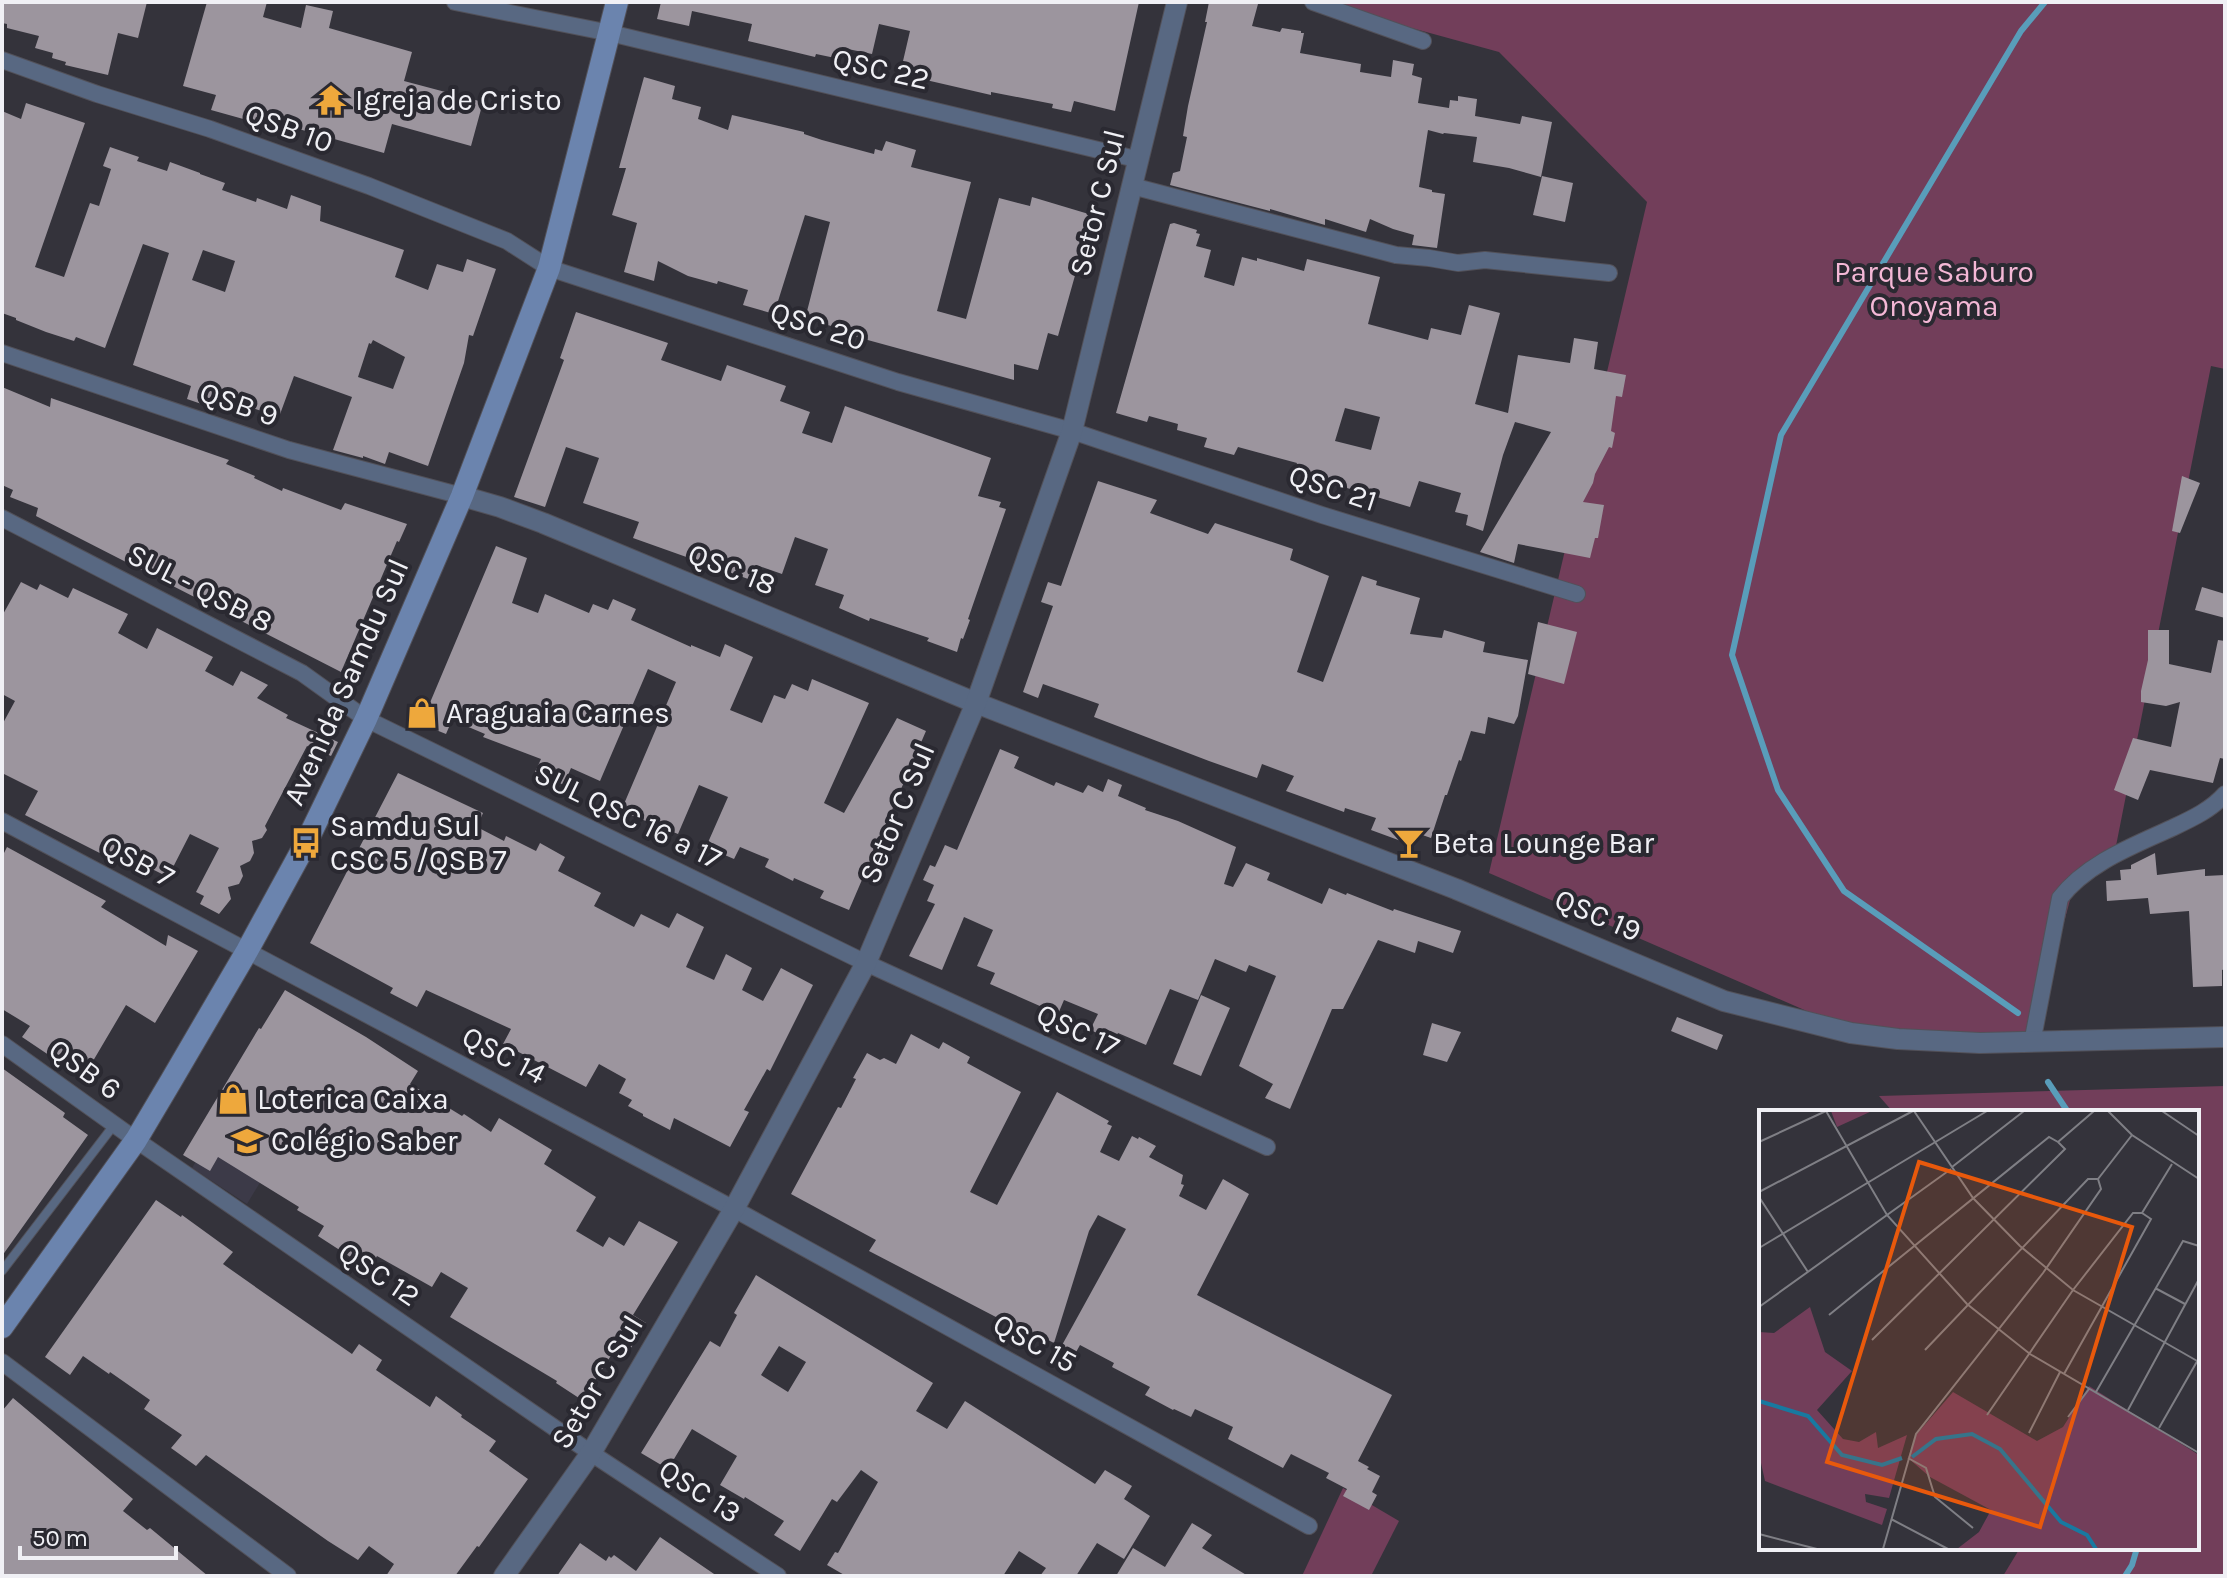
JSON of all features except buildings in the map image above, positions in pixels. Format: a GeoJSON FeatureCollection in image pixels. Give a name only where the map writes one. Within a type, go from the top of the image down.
{"type":"FeatureCollection","features":[{"type":"Feature","properties":{"kind":"main road","name":"Avenida Samdu Sul"},"geometry":{"type":"LineString","coordinates":[[2,1327],[136,1140],[247,951],[306,843],[366,719],[462,496],[549,268],[617,2]]}},
{"type":"Feature","properties":{"kind":"street","name":"QSC 22"},"geometry":{"type":"LineString","coordinates":[[455,2],[610,33],[1140,160]]}},
{"type":"Feature","properties":{"kind":"street","name":"Setor C Sul"},"geometry":{"type":"LineString","coordinates":[[504,1576],[591,1453],[734,1209],[866,963],[976,703],[1072,431],[1177,2]]}},
{"type":"Feature","properties":{"kind":"street"},"geometry":{"type":"LineString","coordinates":[[1313,2],[1423,41]]}},
{"type":"Feature","properties":{"kind":"street","name":"QSB 10"},"geometry":{"type":"LineString","coordinates":[[2,60],[369,186],[507,241],[549,268]]}},
{"type":"Feature","properties":{"kind":"street"},"geometry":{"type":"LineString","coordinates":[[1132,186],[1396,255],[1458,263],[1485,260],[1609,273]]}},
{"type":"Feature","properties":{"kind":"street","name":"QSC 20"},"geometry":{"type":"LineString","coordinates":[[549,268],[898,382],[1072,431]]}},
{"type":"Feature","properties":{"kind":"street","name":"QSB 9"},"geometry":{"type":"LineString","coordinates":[[2,353],[289,450],[462,496]]}},
{"type":"Feature","properties":{"kind":"street","name":"QSC 21"},"geometry":{"type":"LineString","coordinates":[[1072,431],[1322,515],[1577,594]]}},
{"type":"Feature","properties":{"kind":"street","name":"QSC 18"},"geometry":{"type":"LineString","coordinates":[[462,496],[543,523],[976,703]]}},
{"type":"Feature","properties":{"kind":"street","name":"SUL - QSB 8"},"geometry":{"type":"LineString","coordinates":[[2,518],[302,673],[366,719]]}},
{"type":"Feature","properties":{"kind":"street","name":"QSC 19"},"geometry":{"type":"LineString","coordinates":[[976,703],[1428,878],[1724,1001],[1851,1033],[1912,1040],[2032,1043],[2225,1037]]}},
{"type":"Feature","properties":{"kind":"street","name":"SUL QSC 16 a 17"},"geometry":{"type":"LineString","coordinates":[[366,719],[866,963]]}},
{"type":"Feature","properties":{"kind":"street"},"geometry":{"type":"LineString","coordinates":[[2032,1043],[2060,898],[2068,888],[2117,853],[2205,811],[2225,794]]}},
{"type":"Feature","properties":{"kind":"street","name":"QSB 7"},"geometry":{"type":"LineString","coordinates":[[2,821],[247,951]]}},
{"type":"Feature","properties":{"kind":"street","name":"QSC 14"},"geometry":{"type":"LineString","coordinates":[[247,951],[734,1209]]}},
{"type":"Feature","properties":{"kind":"street","name":"QSC 17"},"geometry":{"type":"LineString","coordinates":[[866,963],[1267,1147]]}},
{"type":"Feature","properties":{"kind":"street","name":"QSB 6"},"geometry":{"type":"LineString","coordinates":[[2,1044],[136,1140]]}},
{"type":"Feature","properties":{"kind":"street","name":"QSC 12"},"geometry":{"type":"LineString","coordinates":[[136,1140],[591,1453]]}},
{"type":"Feature","properties":{"kind":"street","name":"QSC 15"},"geometry":{"type":"LineString","coordinates":[[734,1209],[1309,1526]]}},
{"type":"Feature","properties":{"kind":"street"},"geometry":{"type":"LineString","coordinates":[[2,1362],[288,1576]]}},
{"type":"Feature","properties":{"kind":"street","name":"QSC 13"},"geometry":{"type":"LineString","coordinates":[[591,1453],[778,1576]]}},
{"type":"Feature","properties":{"kind":"lane"},"geometry":{"type":"LineString","coordinates":[[2,1271],[114,1125]]}},
{"type":"Feature","properties":{"kind":"shaded area","name":"Colégio Saber"},"geometry":{"type":"Polygon","coordinates":[[[245,1078],[302,1113],[247,1204],[192,1168],[245,1078]]]}},
{"type":"Feature","properties":{"kind":"green space","name":"Parque Saburo Onoyama"},"geometry":{"type":"Polygon","coordinates":[[[1317,2],[2225,2],[2225,369],[2211,366],[2115,851],[2078,870],[2032,1042],[1855,1032],[1489,873],[1647,202],[1499,52],[1317,2]]]}},
{"type":"Feature","properties":{"kind":"green space"},"geometry":{"type":"Polygon","coordinates":[[[2225,1086],[2225,1576],[2003,1576],[2019,1550],[2199,1550],[2199,1110],[1891,1110],[1879,1096],[2225,1086]]]}},
{"type":"Feature","properties":{"kind":"green space"},"geometry":{"type":"Polygon","coordinates":[[[1343,1488],[1399,1521],[1371,1576],[1302,1576],[1343,1488]]]}},
{"type":"Feature","properties":{"kind":"waterway"},"geometry":{"type":"LineString","coordinates":[[2018,1013],[1844,891],[1778,790],[1732,655],[1781,435],[2021,31],[2045,2]]}},
{"type":"Feature","properties":{"kind":"waterway"},"geometry":{"type":"LineString","coordinates":[[2048,1082],[2067,1110]]}},
{"type":"Feature","properties":{"kind":"waterway"},"geometry":{"type":"LineString","coordinates":[[2125,1576],[2136,1550]]}},
{"type":"Feature","properties":{"kind":"place","name":"Igreja de Cristo"},"geometry":{"type":"Point","coordinates":[331,100]}},
{"type":"Feature","properties":{"kind":"place","name":"Araguaia Carnes"},"geometry":{"type":"Point","coordinates":[422,713]}},
{"type":"Feature","properties":{"kind":"place","name":"Samdu Sul CSC 5 /QSB 7"},"geometry":{"type":"Point","coordinates":[306,843]}},
{"type":"Feature","properties":{"kind":"place","name":"Beta Lounge Bar"},"geometry":{"type":"Point","coordinates":[1409,843]}},
{"type":"Feature","properties":{"kind":"place","name":"Loterica Caixa"},"geometry":{"type":"Point","coordinates":[233,1099]}},
{"type":"Feature","properties":{"kind":"place","name":"Colégio Saber"},"geometry":{"type":"Point","coordinates":[247,1141]}}]}
